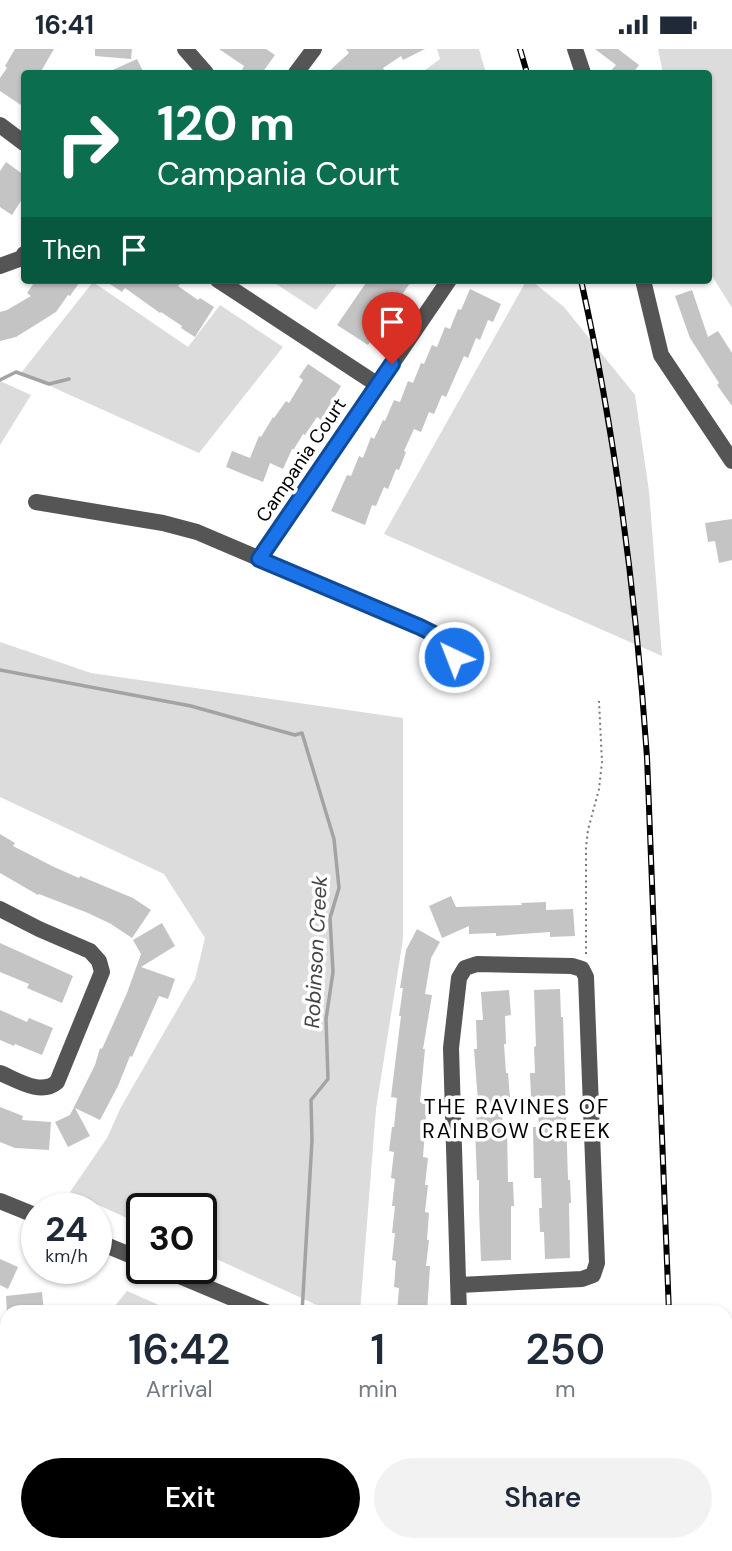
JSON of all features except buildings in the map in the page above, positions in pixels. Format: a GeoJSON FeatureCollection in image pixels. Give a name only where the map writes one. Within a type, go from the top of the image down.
{"type":"FeatureCollection","features":[{"type":"Feature","properties":{"kind":"street"},"geometry":{"type":"LineString","coordinates":[[185,49],[203,70]]}},
{"type":"Feature","properties":{"kind":"street"},"geometry":{"type":"LineString","coordinates":[[298,70],[314,49]]}},
{"type":"Feature","properties":{"kind":"street"},"geometry":{"type":"LineString","coordinates":[[575,49],[582,70]]}},
{"type":"Feature","properties":{"kind":"street"},"geometry":{"type":"LineString","coordinates":[[0,125],[21,141]]}},
{"type":"Feature","properties":{"kind":"street"},"geometry":{"type":"LineString","coordinates":[[0,266],[21,257]]}},
{"type":"Feature","properties":{"kind":"street"},"geometry":{"type":"LineString","coordinates":[[224,284],[378,385]]}},
{"type":"Feature","properties":{"kind":"street","name":"Campania Court"},"geometry":{"type":"LineString","coordinates":[[259,559],[446,284]]}},
{"type":"Feature","properties":{"kind":"street"},"geometry":{"type":"LineString","coordinates":[[644,284],[661,355],[732,461]]}},
{"type":"Feature","properties":{"kind":"street"},"geometry":{"type":"LineString","coordinates":[[36,502],[163,523],[197,533],[420,627],[432,633],[454,657]]}},
{"type":"Feature","properties":{"kind":"street"},"geometry":{"type":"LineString","coordinates":[[0,909],[90,951],[99,961],[102,972],[57,1081],[52,1087],[35,1087],[0,1073]]}},
{"type":"Feature","properties":{"kind":"street"},"geometry":{"type":"LineString","coordinates":[[459,1285],[582,1279],[593,1275],[597,1263],[586,977],[582,969],[572,966],[477,964],[465,968],[459,978],[450,1048],[459,1305]]}},
{"type":"Feature","properties":{"kind":"street"},"geometry":{"type":"LineString","coordinates":[[0,1201],[21,1210]]}},
{"type":"Feature","properties":{"kind":"street"},"geometry":{"type":"LineString","coordinates":[[199,1284],[249,1305]]}},
{"type":"Feature","properties":{"kind":"path"},"geometry":{"type":"LineString","coordinates":[[586,957],[586,847],[602,762],[599,701]]}},
{"type":"Feature","properties":{"kind":"shaded area"},"geometry":{"type":"Polygon","coordinates":[[[437,49],[479,49],[485,70],[425,70],[440,59],[437,49]]]}},
{"type":"Feature","properties":{"kind":"shaded area"},"geometry":{"type":"Polygon","coordinates":[[[658,49],[732,49],[732,308],[712,276],[712,70],[662,70],[658,49]]]}},
{"type":"Feature","properties":{"kind":"shaded area"},"geometry":{"type":"Polygon","coordinates":[[[91,284],[96,284],[188,347],[220,305],[283,347],[199,453],[21,373],[91,284]]]}},
{"type":"Feature","properties":{"kind":"shaded area"},"geometry":{"type":"Polygon","coordinates":[[[276,284],[337,284],[316,310],[276,284]]]}},
{"type":"Feature","properties":{"kind":"shaded area"},"geometry":{"type":"Polygon","coordinates":[[[524,284],[535,284],[564,307],[635,395],[649,491],[662,656],[384,534],[524,284]]]}},
{"type":"Feature","properties":{"kind":"shaded area"},"geometry":{"type":"Polygon","coordinates":[[[0,381],[31,395],[0,445],[0,381]]]}},
{"type":"Feature","properties":{"kind":"shaded area"},"geometry":{"type":"Polygon","coordinates":[[[0,642],[91,673],[403,718],[403,939],[376,1109],[361,1305],[317,1305],[217,1259],[217,1193],[126,1193],[126,1218],[112,1211],[112,1193],[70,1192],[107,1138],[121,1107],[195,979],[205,938],[164,874],[0,797],[0,642]]]}},
{"type":"Feature","properties":{"kind":"shaded area"},"geometry":{"type":"Polygon","coordinates":[[[127,1291],[159,1305],[116,1305],[127,1291]]]}},
{"type":"Feature","properties":{"kind":"waterway"},"geometry":{"type":"LineString","coordinates":[[0,380],[16,372],[49,384],[69,379]]}},
{"type":"Feature","properties":{"kind":"waterway","name":"Robinson Creek"},"geometry":{"type":"LineString","coordinates":[[0,670],[191,706],[295,735],[302,733],[334,839],[339,888],[330,918],[333,972],[326,1019],[328,1079],[311,1100],[312,1140],[302,1305]]}},
{"type":"Feature","properties":{"kind":"railway"},"geometry":{"type":"LineString","coordinates":[[520,49],[526,70]]}},
{"type":"Feature","properties":{"kind":"railway"},"geometry":{"type":"LineString","coordinates":[[582,284],[605,398],[623,517],[642,697],[647,757],[669,1305]]}},
{"type":"Feature","properties":{"kind":"district","name":"THE RAVINES OF RAINBOW CREEK"},"geometry":{"type":"Point","coordinates":[517,1119]}},
{"type":"Feature","properties":{"kind":"route"},"geometry":{"type":"LineString","coordinates":[[392,364],[259,559],[432,633],[454,657]]}}]}
